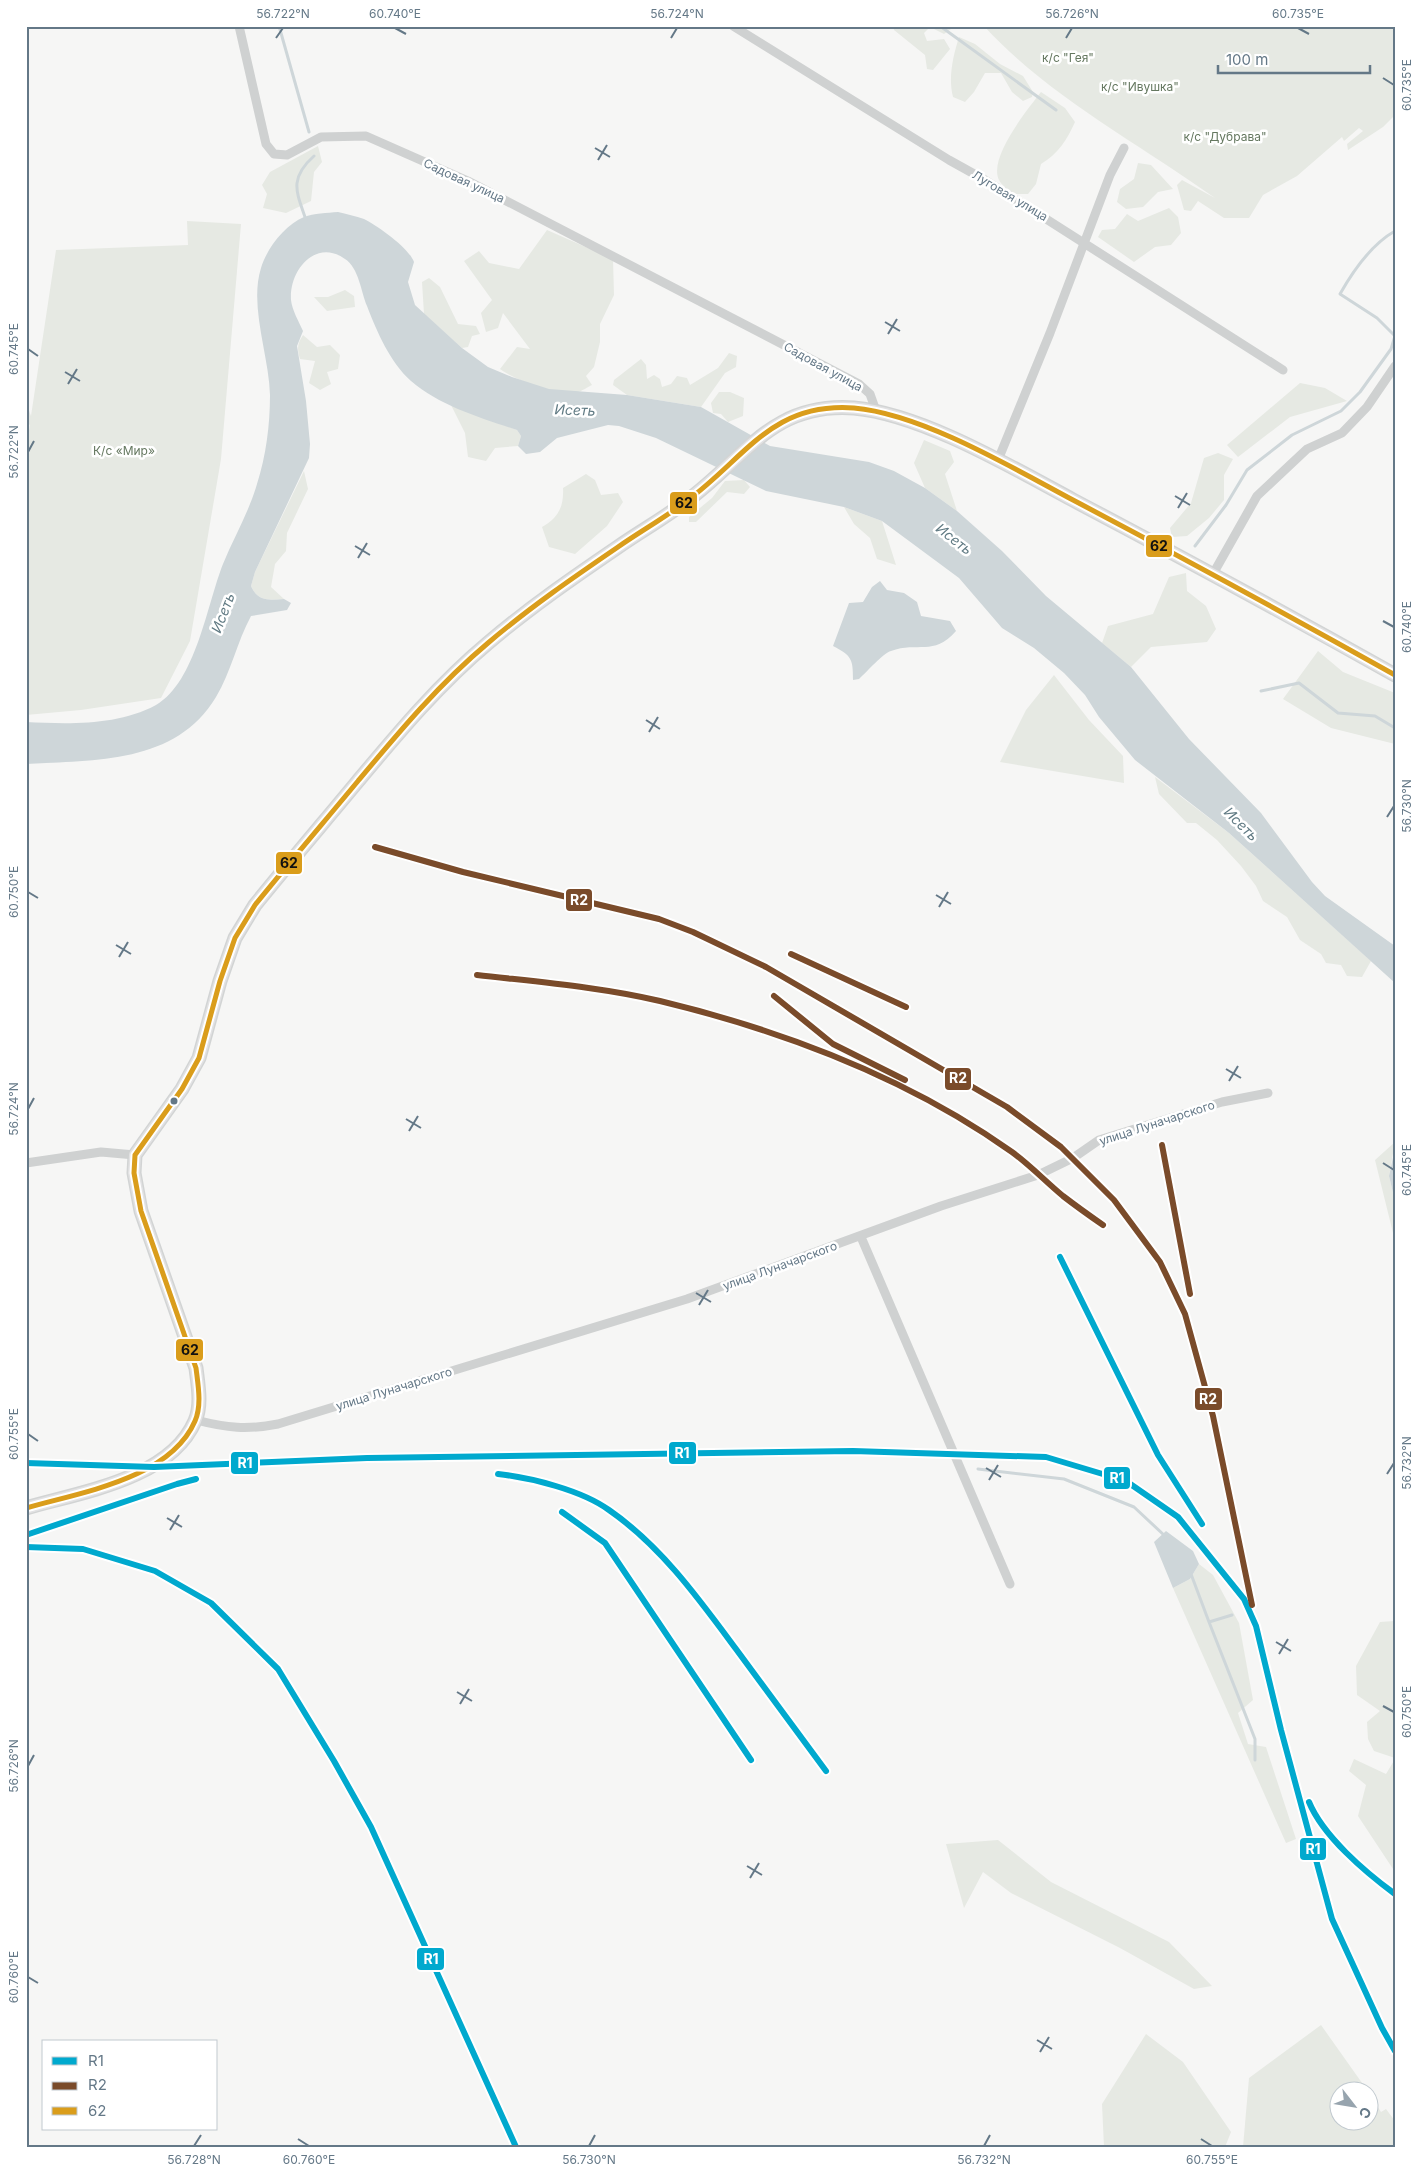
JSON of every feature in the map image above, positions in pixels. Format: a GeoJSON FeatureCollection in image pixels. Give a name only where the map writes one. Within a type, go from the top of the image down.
{"type":"FeatureCollection","features":[{"type":"Feature","properties":{"kind":"main road"},"geometry":{"type":"LineString","coordinates":[[26,1508],[110,1483],[154,1467],[175,1451],[196,1420],[200,1394],[196,1368],[141,1211],[134,1173],[135,1155],[182,1089],[199,1058],[220,981],[235,938],[255,905],[418,710],[489,642],[610,552],[711,484],[768,430],[787,418],[805,413],[849,408],[876,411],[928,428],[998,460],[1213,574],[1395,675]]}},
{"type":"Feature","properties":{"kind":"street","name":"Садовая улица"},"geometry":{"type":"LineString","coordinates":[[239,26],[266,144],[274,154],[288,155],[321,136],[366,136],[468,181],[858,384],[870,394],[876,411]]}},
{"type":"Feature","properties":{"kind":"street","name":"Луговая улица"},"geometry":{"type":"LineString","coordinates":[[733,26],[1086,243],[1283,370]]}},
{"type":"Feature","properties":{"kind":"street"},"geometry":{"type":"LineString","coordinates":[[998,460],[1086,243],[1110,176],[1124,148]]}},
{"type":"Feature","properties":{"kind":"street"},"geometry":{"type":"LineString","coordinates":[[1213,574],[1257,496],[1307,448],[1342,432],[1367,407],[1395,366]]}},
{"type":"Feature","properties":{"kind":"street","name":"улица Луначарского"},"geometry":{"type":"LineString","coordinates":[[196,1420],[224,1427],[250,1429],[278,1424],[687,1299],[822,1249],[861,1237],[941,1206],[1038,1175],[1073,1158],[1099,1140],[1222,1102],[1268,1093]]}},
{"type":"Feature","properties":{"kind":"street"},"geometry":{"type":"LineString","coordinates":[[26,1163],[101,1152],[135,1155]]}},
{"type":"Feature","properties":{"kind":"street"},"geometry":{"type":"LineString","coordinates":[[861,1237],[1010,1584]]}},
{"type":"Feature","properties":{"kind":"green space"},"geometry":{"type":"Polygon","coordinates":[[[893,26],[955,26],[944,34],[930,27],[924,33],[927,41],[944,39],[950,49],[933,70],[927,69],[925,55],[894,30],[893,26]]]}},
{"type":"Feature","properties":{"kind":"green space"},"geometry":{"type":"Polygon","coordinates":[[[984,26],[1395,26],[1395,115],[1383,127],[1348,150],[1347,144],[1363,131],[1359,128],[1344,141],[1342,137],[1297,176],[1263,195],[1249,218],[1224,218],[1198,201],[1191,211],[1184,210],[1177,185],[1182,180],[1215,198],[1065,97],[1036,75],[984,26]]]}},
{"type":"Feature","properties":{"kind":"green space"},"geometry":{"type":"Polygon","coordinates":[[[959,37],[975,44],[1000,64],[1023,76],[1033,92],[1032,97],[1023,101],[1012,92],[1001,73],[985,73],[974,92],[965,102],[953,97],[952,67],[959,37]]]}},
{"type":"Feature","properties":{"kind":"green space"},"geometry":{"type":"Polygon","coordinates":[[[1041,92],[1065,108],[1075,122],[1061,146],[1041,164],[1036,184],[1028,194],[1013,194],[999,180],[997,171],[999,160],[1011,134],[1041,92]]]}},
{"type":"Feature","properties":{"kind":"green space"},"geometry":{"type":"Polygon","coordinates":[[[318,146],[322,162],[314,172],[311,201],[286,213],[263,208],[267,194],[262,185],[270,172],[318,146]]]}},
{"type":"Feature","properties":{"kind":"green space"},"geometry":{"type":"Polygon","coordinates":[[[1138,163],[1151,165],[1173,189],[1158,192],[1143,207],[1126,209],[1117,202],[1120,189],[1134,179],[1138,163]]]}},
{"type":"Feature","properties":{"kind":"green space"},"geometry":{"type":"Polygon","coordinates":[[[1169,208],[1178,217],[1181,233],[1171,245],[1155,247],[1134,262],[1098,237],[1102,230],[1115,229],[1127,214],[1138,221],[1169,208]]]}},
{"type":"Feature","properties":{"kind":"green space","name":"К/с «Мир»"},"geometry":{"type":"Polygon","coordinates":[[[187,221],[241,224],[221,459],[190,641],[161,698],[81,710],[26,715],[26,449],[30,424],[26,430],[26,402],[31,416],[56,250],[188,245],[187,221]]]}},
{"type":"Feature","properties":{"kind":"green space"},"geometry":{"type":"Polygon","coordinates":[[[547,230],[613,259],[614,295],[600,324],[600,342],[594,367],[586,376],[592,385],[578,392],[559,391],[537,386],[507,374],[500,369],[517,347],[530,349],[503,313],[498,328],[486,332],[481,313],[492,300],[464,261],[479,251],[489,263],[519,269],[547,230]]]}},
{"type":"Feature","properties":{"kind":"green space"},"geometry":{"type":"Polygon","coordinates":[[[429,278],[440,287],[458,324],[476,326],[480,334],[472,336],[468,347],[462,348],[424,314],[422,282],[429,278]]]}},
{"type":"Feature","properties":{"kind":"green space"},"geometry":{"type":"Polygon","coordinates":[[[345,290],[354,296],[355,307],[327,311],[314,297],[328,297],[345,290]]]}},
{"type":"Feature","properties":{"kind":"green space"},"geometry":{"type":"Polygon","coordinates":[[[303,335],[317,347],[330,345],[340,355],[338,369],[327,372],[331,384],[320,390],[309,383],[315,361],[300,359],[298,347],[303,335]]]}},
{"type":"Feature","properties":{"kind":"green space"},"geometry":{"type":"Polygon","coordinates":[[[729,353],[737,356],[736,367],[725,373],[701,407],[627,395],[613,385],[614,380],[641,359],[646,365],[647,379],[654,375],[660,379],[662,387],[671,384],[677,376],[687,378],[690,385],[718,368],[729,353]]]}},
{"type":"Feature","properties":{"kind":"green space"},"geometry":{"type":"Polygon","coordinates":[[[1300,383],[1325,388],[1347,401],[1290,417],[1238,457],[1227,445],[1300,383]]]}},
{"type":"Feature","properties":{"kind":"green space"},"geometry":{"type":"Polygon","coordinates":[[[719,392],[730,392],[744,398],[743,416],[728,422],[721,414],[713,413],[711,403],[719,392]]]}},
{"type":"Feature","properties":{"kind":"green space"},"geometry":{"type":"Polygon","coordinates":[[[451,405],[517,430],[521,436],[518,446],[495,448],[486,461],[468,457],[465,433],[451,405]]]}},
{"type":"Feature","properties":{"kind":"green space"},"geometry":{"type":"Polygon","coordinates":[[[924,440],[950,451],[954,462],[945,474],[957,511],[925,488],[914,463],[924,440]]]}},
{"type":"Feature","properties":{"kind":"green space"},"geometry":{"type":"Polygon","coordinates":[[[1218,453],[1233,459],[1224,475],[1224,500],[1209,518],[1187,536],[1172,537],[1170,528],[1191,503],[1204,458],[1218,453]]]}},
{"type":"Feature","properties":{"kind":"green space"},"geometry":{"type":"Polygon","coordinates":[[[304,471],[308,489],[287,533],[286,551],[275,564],[271,587],[284,599],[264,599],[257,595],[251,586],[255,572],[304,471]]]}},
{"type":"Feature","properties":{"kind":"green space"},"geometry":{"type":"Polygon","coordinates":[[[586,474],[595,480],[601,495],[618,493],[623,502],[607,526],[575,554],[549,547],[542,527],[552,520],[559,511],[563,488],[586,474]]]}},
{"type":"Feature","properties":{"kind":"green space"},"geometry":{"type":"Polygon","coordinates":[[[744,480],[750,487],[744,494],[727,492],[696,522],[689,522],[689,517],[712,498],[725,481],[744,480]]]}},
{"type":"Feature","properties":{"kind":"green space"},"geometry":{"type":"Polygon","coordinates":[[[844,507],[882,521],[896,565],[877,559],[870,538],[854,524],[844,507]]]}},
{"type":"Feature","properties":{"kind":"green space"},"geometry":{"type":"Polygon","coordinates":[[[1186,573],[1187,591],[1206,606],[1216,629],[1207,642],[1151,647],[1131,667],[1102,643],[1108,626],[1153,614],[1169,577],[1186,573]]]}},
{"type":"Feature","properties":{"kind":"green space"},"geometry":{"type":"Polygon","coordinates":[[[1318,651],[1343,672],[1395,693],[1395,744],[1331,728],[1283,699],[1318,651]]]}},
{"type":"Feature","properties":{"kind":"green space"},"geometry":{"type":"Polygon","coordinates":[[[1054,675],[1089,720],[1123,756],[1124,783],[1000,762],[1026,710],[1054,675]]]}},
{"type":"Feature","properties":{"kind":"green space"},"geometry":{"type":"Polygon","coordinates":[[[1155,777],[1229,833],[1371,961],[1362,977],[1347,976],[1341,965],[1326,963],[1321,954],[1300,940],[1287,917],[1263,901],[1256,886],[1241,866],[1217,840],[1196,823],[1187,823],[1159,794],[1155,777]]]}},
{"type":"Feature","properties":{"kind":"green space"},"geometry":{"type":"Polygon","coordinates":[[[1395,1142],[1389,1176],[1395,1201],[1395,1241],[1375,1160],[1395,1142]]]}},
{"type":"Feature","properties":{"kind":"green space"},"geometry":{"type":"Polygon","coordinates":[[[1199,1564],[1213,1575],[1239,1623],[1253,1700],[1238,1713],[1248,1744],[1266,1747],[1296,1839],[1286,1843],[1173,1588],[1190,1579],[1199,1564]]]}},
{"type":"Feature","properties":{"kind":"green space"},"geometry":{"type":"Polygon","coordinates":[[[1394,1621],[1395,1758],[1374,1751],[1368,1739],[1367,1722],[1380,1711],[1357,1695],[1356,1666],[1380,1622],[1394,1621]]]}},
{"type":"Feature","properties":{"kind":"green space"},"geometry":{"type":"Polygon","coordinates":[[[1354,1759],[1386,1774],[1395,1759],[1395,1872],[1358,1816],[1366,1785],[1349,1771],[1354,1759]]]}},
{"type":"Feature","properties":{"kind":"green space"},"geometry":{"type":"Polygon","coordinates":[[[998,1840],[1051,1882],[1169,1942],[1212,1986],[1194,1989],[1120,1948],[1011,1893],[983,1872],[964,1908],[946,1844],[998,1840]]]}},
{"type":"Feature","properties":{"kind":"green space"},"geometry":{"type":"Polygon","coordinates":[[[1321,2025],[1360,2080],[1328,2080],[1328,2130],[1378,2130],[1378,2107],[1381,2112],[1386,2109],[1395,2121],[1395,2147],[1243,2147],[1249,2078],[1321,2025]]]}},
{"type":"Feature","properties":{"kind":"green space"},"geometry":{"type":"Polygon","coordinates":[[[1146,2034],[1183,2062],[1231,2132],[1225,2147],[1104,2147],[1102,2104],[1146,2034]]]}},
{"type":"Feature","properties":{"kind":"water","name":"Исеть"},"geometry":{"type":"Polygon","coordinates":[[[338,212],[370,222],[406,250],[414,262],[408,282],[415,305],[462,348],[488,367],[549,389],[627,395],[701,407],[770,446],[869,462],[894,471],[925,488],[957,511],[1002,551],[1046,596],[1131,667],[1189,739],[1261,813],[1312,882],[1325,896],[1395,946],[1395,983],[1229,833],[1135,760],[1099,717],[1085,695],[1064,673],[1034,648],[1002,628],[959,578],[882,521],[844,507],[766,491],[656,438],[619,426],[608,425],[557,438],[540,452],[526,454],[518,446],[521,436],[517,430],[475,416],[435,398],[422,390],[403,373],[390,356],[380,336],[354,268],[345,259],[324,252],[306,260],[300,268],[295,278],[291,300],[294,312],[303,331],[297,346],[306,401],[310,444],[309,458],[255,572],[251,586],[257,595],[264,599],[284,599],[291,603],[287,610],[251,616],[216,697],[199,719],[179,735],[156,747],[106,759],[26,764],[26,722],[75,723],[125,717],[156,705],[170,694],[181,679],[191,661],[223,564],[254,494],[265,451],[270,395],[258,314],[257,298],[261,268],[272,245],[290,226],[304,217],[338,212]]]}},
{"type":"Feature","properties":{"kind":"water"},"geometry":{"type":"Polygon","coordinates":[[[880,581],[887,590],[904,593],[917,602],[921,616],[950,621],[956,631],[940,644],[901,648],[888,652],[859,679],[853,680],[853,667],[850,659],[833,646],[849,603],[863,602],[872,587],[880,581]]]}},
{"type":"Feature","properties":{"kind":"water"},"geometry":{"type":"Polygon","coordinates":[[[1395,1148],[1395,1201],[1389,1176],[1395,1148]]]}},
{"type":"Feature","properties":{"kind":"water"},"geometry":{"type":"Polygon","coordinates":[[[1166,1531],[1193,1551],[1199,1564],[1190,1579],[1173,1588],[1154,1542],[1166,1531]]]}},
{"type":"Feature","properties":{"kind":"waterway"},"geometry":{"type":"LineString","coordinates":[[279,26],[309,132]]}},
{"type":"Feature","properties":{"kind":"waterway"},"geometry":{"type":"LineString","coordinates":[[940,26],[1056,110]]}},
{"type":"Feature","properties":{"kind":"waterway"},"geometry":{"type":"LineString","coordinates":[[306,220],[297,186],[301,172],[314,156]]}},
{"type":"Feature","properties":{"kind":"waterway"},"geometry":{"type":"LineString","coordinates":[[1195,546],[1226,505],[1247,470],[1292,435],[1341,411],[1360,392],[1391,349],[1395,336],[1377,318],[1340,294],[1364,259],[1379,243],[1395,231]]}},
{"type":"Feature","properties":{"kind":"waterway"},"geometry":{"type":"LineString","coordinates":[[1261,691],[1299,683],[1338,713],[1375,716],[1395,728]]}},
{"type":"Feature","properties":{"kind":"waterway"},"geometry":{"type":"LineString","coordinates":[[978,1469],[1064,1479],[1134,1507],[1165,1536]]}},
{"type":"Feature","properties":{"kind":"waterway"},"geometry":{"type":"LineString","coordinates":[[1191,1574],[1209,1622]]}},
{"type":"Feature","properties":{"kind":"waterway"},"geometry":{"type":"LineString","coordinates":[[1232,1615],[1209,1622],[1255,1739],[1255,1760]]}},
{"type":"Feature","properties":{"kind":"transit line","name":"62"},"geometry":{"type":"LineString","coordinates":[[26,1508],[97,1489],[145,1470],[166,1457],[183,1441],[195,1421],[199,1402],[196,1368],[141,1211],[134,1173],[135,1155],[182,1089],[199,1058],[220,981],[235,938],[255,905],[404,727],[470,659],[519,617],[601,558],[688,500],[744,450],[781,423],[802,414],[826,408],[854,408],[880,412],[937,431],[995,458],[1395,675]]}},
{"type":"Feature","properties":{"kind":"transit line","name":"R2"},"geometry":{"type":"LineString","coordinates":[[375,847],[463,872],[659,919],[693,932],[766,967],[1007,1107],[1061,1147],[1114,1200],[1160,1262],[1185,1314],[1213,1416],[1252,1605]]}},
{"type":"Feature","properties":{"kind":"transit line","name":"R2"},"geometry":{"type":"LineString","coordinates":[[791,954],[906,1007]]}},
{"type":"Feature","properties":{"kind":"transit line","name":"R2"},"geometry":{"type":"LineString","coordinates":[[477,975],[592,988],[660,1001],[753,1027],[844,1060],[931,1101],[972,1125],[1019,1157],[1063,1196],[1103,1225]]}},
{"type":"Feature","properties":{"kind":"transit line","name":"R2"},"geometry":{"type":"LineString","coordinates":[[774,996],[833,1044],[905,1080]]}},
{"type":"Feature","properties":{"kind":"transit line","name":"R2"},"geometry":{"type":"LineString","coordinates":[[1162,1145],[1190,1294]]}},
{"type":"Feature","properties":{"kind":"transit line","name":"R1"},"geometry":{"type":"LineString","coordinates":[[1060,1257],[1158,1455],[1202,1524]]}},
{"type":"Feature","properties":{"kind":"transit line","name":"R1"},"geometry":{"type":"LineString","coordinates":[[26,1463],[154,1467],[367,1458],[853,1451],[1046,1457],[1126,1481],[1178,1517],[1244,1599],[1256,1626],[1281,1730],[1332,1919],[1382,2028],[1395,2051]]}},
{"type":"Feature","properties":{"kind":"transit line","name":"R1"},"geometry":{"type":"LineString","coordinates":[[498,1474],[541,1482],[585,1496],[609,1510],[646,1540],[678,1574],[722,1630],[826,1771]]}},
{"type":"Feature","properties":{"kind":"transit line","name":"R1"},"geometry":{"type":"LineString","coordinates":[[26,1535],[196,1479]]}},
{"type":"Feature","properties":{"kind":"transit line","name":"R1"},"geometry":{"type":"LineString","coordinates":[[562,1512],[605,1543],[751,1760]]}},
{"type":"Feature","properties":{"kind":"transit line","name":"R1"},"geometry":{"type":"LineString","coordinates":[[26,1547],[83,1549],[155,1571],[211,1603],[278,1669],[334,1761],[371,1827],[516,2147]]}},
{"type":"Feature","properties":{"kind":"transit line","name":"R1"},"geometry":{"type":"LineString","coordinates":[[1309,1802],[1315,1815],[1334,1840],[1358,1864],[1395,1894]]}},
{"type":"Feature","properties":{"kind":"park label","name":"к/с \"Гея\""},"geometry":{"type":"Point","coordinates":[1068,58]}},
{"type":"Feature","properties":{"kind":"park label","name":"к/с \"Ивушка\""},"geometry":{"type":"Point","coordinates":[1140,87]}},
{"type":"Feature","properties":{"kind":"park label","name":"к/с \"Дубрава\""},"geometry":{"type":"Point","coordinates":[1225,137]}}]}
